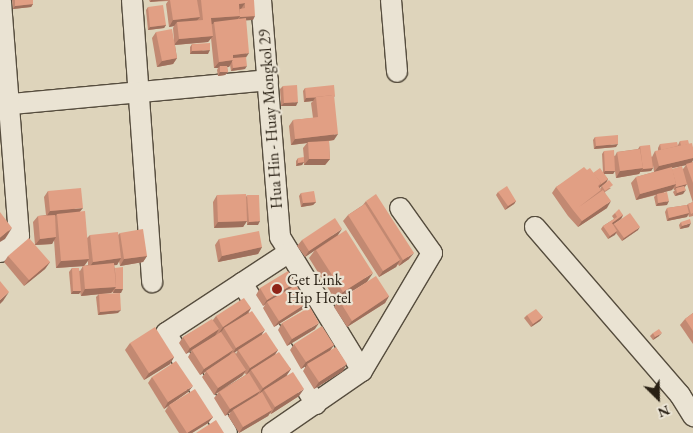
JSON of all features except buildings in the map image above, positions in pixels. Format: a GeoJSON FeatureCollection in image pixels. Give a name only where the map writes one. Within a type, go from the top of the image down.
{"type":"FeatureCollection","features":[{"type":"Feature","properties":{"kind":"street"},"geometry":{"type":"LineString","coordinates":[[0,252],[19,236],[8,114],[1,0]]}},
{"type":"Feature","properties":{"kind":"street"},"geometry":{"type":"LineString","coordinates":[[132,0],[140,90],[152,282]]}},
{"type":"Feature","properties":{"kind":"street","name":"Hua Hin - Huay Mongkol 29"},"geometry":{"type":"LineString","coordinates":[[261,0],[284,245]]}},
{"type":"Feature","properties":{"kind":"street"},"geometry":{"type":"LineString","coordinates":[[391,0],[398,72]]}},
{"type":"Feature","properties":{"kind":"street"},"geometry":{"type":"LineString","coordinates":[[8,114],[140,90],[268,80]]}},
{"type":"Feature","properties":{"kind":"street"},"geometry":{"type":"LineString","coordinates":[[272,433],[362,371],[432,253],[400,208]]}},
{"type":"Feature","properties":{"kind":"street"},"geometry":{"type":"LineString","coordinates":[[535,226],[680,395],[693,416]]}},
{"type":"Feature","properties":{"kind":"street"},"geometry":{"type":"LineString","coordinates":[[228,433],[166,333],[242,283],[284,245],[362,371]]}},
{"type":"Feature","properties":{"kind":"street"},"geometry":{"type":"LineString","coordinates":[[242,283],[316,404]]}},
{"type":"Feature","properties":{"kind":"place","name":"Get Link Hip Hotel"},"geometry":{"type":"Point","coordinates":[277,289]}}]}
